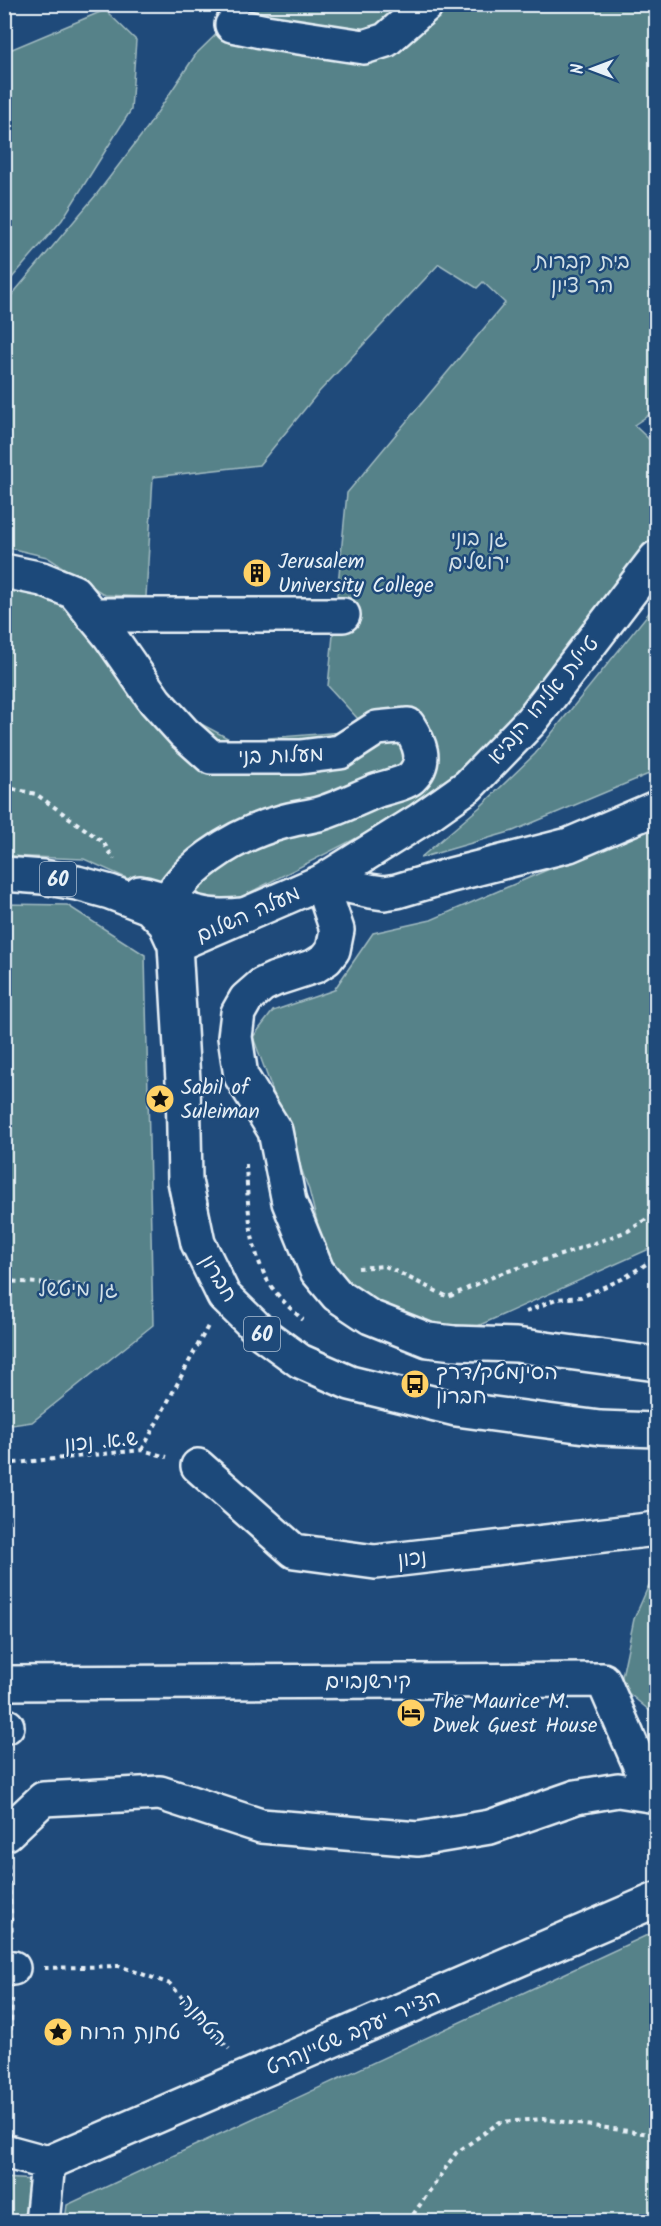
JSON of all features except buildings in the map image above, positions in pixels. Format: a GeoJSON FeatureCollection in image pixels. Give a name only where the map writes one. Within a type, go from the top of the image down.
{"type":"FeatureCollection","features":[{"type":"Feature","properties":{"kind":"main road"},"geometry":{"type":"LineString","coordinates":[[232,25],[364,47],[386,40],[427,4]]}},
{"type":"Feature","properties":{"kind":"main road","name":"טיילת אליהו הנביא"},"geometry":{"type":"LineString","coordinates":[[321,882],[420,820],[468,786],[531,721],[657,558]]}},
{"type":"Feature","properties":{"kind":"main road"},"geometry":{"type":"LineString","coordinates":[[4,571],[42,579],[74,592],[92,615],[342,615]]}},
{"type":"Feature","properties":{"kind":"main road","name":"מעלות בני"},"geometry":{"type":"LineString","coordinates":[[92,615],[110,636],[155,701],[184,733],[211,757],[300,757],[340,752],[377,728],[408,725],[420,742],[422,762],[411,778],[323,813],[280,822],[247,834],[221,848],[184,879],[168,921]]}},
{"type":"Feature","properties":{"kind":"main road"},"geometry":{"type":"LineString","coordinates":[[657,808],[569,846],[442,877],[397,891],[384,893],[321,882],[337,930],[333,950],[326,959],[315,966],[262,985],[246,999],[238,1012],[235,1037],[241,1076],[274,1131],[289,1202],[317,1271],[337,1295],[370,1317],[428,1340],[516,1345],[657,1364]]}},
{"type":"Feature","properties":{"kind":"main road","name":"60"},"geometry":{"type":"LineString","coordinates":[[4,874],[43,877],[122,893],[142,903],[168,921]]}},
{"type":"Feature","properties":{"kind":"main road","name":"מעלה השלום"},"geometry":{"type":"LineString","coordinates":[[168,921],[245,915],[321,882]]}},
{"type":"Feature","properties":{"kind":"main road"},"geometry":{"type":"LineString","coordinates":[[168,921],[188,910],[209,915],[245,915]]}},
{"type":"Feature","properties":{"kind":"main road","name":"חברון"},"geometry":{"type":"LineString","coordinates":[[168,921],[183,1081],[185,1181],[198,1243],[224,1296],[263,1334],[300,1360],[350,1383],[456,1409],[600,1428],[657,1430]]}},
{"type":"Feature","properties":{"kind":"main road","name":"נכון"},"geometry":{"type":"LineString","coordinates":[[198,1466],[294,1551],[375,1562],[657,1529]]}},
{"type":"Feature","properties":{"kind":"main road","name":"קירשנבוים"},"geometry":{"type":"LineString","coordinates":[[7,1683],[603,1680],[655,1795]]}},
{"type":"Feature","properties":{"kind":"main road"},"geometry":{"type":"LineString","coordinates":[[6,1833],[43,1799],[160,1793],[261,1827],[418,1839],[490,1827],[576,1797],[618,1790],[655,1795]]}},
{"type":"Feature","properties":{"kind":"main road","name":"הצייר יעקב שטיינהרט"},"geometry":{"type":"LineString","coordinates":[[48,2163],[657,1900]]}},
{"type":"Feature","properties":{"kind":"main road"},"geometry":{"type":"LineString","coordinates":[[4,2151],[48,2163],[42,2222]]}},
{"type":"Feature","properties":{"kind":"path"},"geometry":{"type":"LineString","coordinates":[[4,787],[36,794],[103,842],[122,893]]}},
{"type":"Feature","properties":{"kind":"path"},"geometry":{"type":"LineString","coordinates":[[317,1271],[385,1266],[448,1297],[502,1273],[628,1231],[657,1213]]}},
{"type":"Feature","properties":{"kind":"path"},"geometry":{"type":"LineString","coordinates":[[525,1312],[556,1299],[581,1297],[622,1279],[657,1258]]}},
{"type":"Feature","properties":{"kind":"path"},"geometry":{"type":"LineString","coordinates":[[4,1281],[88,1286]]}},
{"type":"Feature","properties":{"kind":"path"},"geometry":{"type":"LineString","coordinates":[[142,1450],[224,1296]]}},
{"type":"Feature","properties":{"kind":"path","name":"ש.א. נכון"},"geometry":{"type":"LineString","coordinates":[[4,1464],[142,1450],[198,1466]]}},
{"type":"Feature","properties":{"kind":"path","name":"הטחנה"},"geometry":{"type":"LineString","coordinates":[[9,1968],[119,1966],[170,1984],[234,2055],[248,2078]]}},
{"type":"Feature","properties":{"kind":"path"},"geometry":{"type":"LineString","coordinates":[[408,2222],[456,2153],[500,2122],[543,2119],[657,2135]]}},
{"type":"Feature","properties":{"kind":"green space"},"geometry":{"type":"Polygon","coordinates":[[[224,5],[656,5],[656,410],[634,425],[656,446],[656,543],[530,712],[445,793],[182,927],[158,892],[84,859],[5,856],[5,578],[65,596],[158,701],[233,741],[368,730],[328,686],[347,493],[505,303],[483,282],[477,288],[439,264],[318,393],[259,465],[153,477],[146,597],[105,595],[47,557],[5,547],[5,303],[96,195],[147,128],[196,54],[235,16],[224,5]]]}},
{"type":"Feature","properties":{"kind":"green space"},"geometry":{"type":"Polygon","coordinates":[[[105,10],[136,40],[131,110],[62,220],[5,286],[5,52],[105,10]]]}},
{"type":"Feature","properties":{"kind":"green space"},"geometry":{"type":"Polygon","coordinates":[[[656,604],[656,771],[513,831],[420,858],[480,807],[535,754],[656,604]]]}},
{"type":"Feature","properties":{"kind":"green space"},"geometry":{"type":"Polygon","coordinates":[[[656,823],[656,1246],[471,1329],[426,1333],[330,1273],[309,1190],[253,1037],[273,1011],[334,990],[373,933],[431,920],[656,823]]]}},
{"type":"Feature","properties":{"kind":"green space","name":"גן מיטשל"},"geometry":{"type":"Polygon","coordinates":[[[5,904],[67,905],[145,955],[153,1325],[32,1422],[5,1426],[5,904]]]}},
{"type":"Feature","properties":{"kind":"green space"},"geometry":{"type":"Polygon","coordinates":[[[656,1569],[656,1716],[620,1686],[634,1619],[656,1569]]]}},
{"type":"Feature","properties":{"kind":"green space"},"geometry":{"type":"Polygon","coordinates":[[[656,1931],[656,2221],[65,2221],[67,2205],[656,1931]]]}},
{"type":"Feature","properties":{"kind":"green space"},"geometry":{"type":"Polygon","coordinates":[[[4,2178],[34,2180],[30,2221],[5,2221],[4,2178]]]}},
{"type":"Feature","properties":{"kind":"place","name":"Jerusalem University College"},"geometry":{"type":"Point","coordinates":[257,573]}},
{"type":"Feature","properties":{"kind":"place","name":"Sabil of Suleiman"},"geometry":{"type":"Point","coordinates":[160,1099]}},
{"type":"Feature","properties":{"kind":"place","name":"הסינמטק/דרך חברון"},"geometry":{"type":"Point","coordinates":[415,1384]}},
{"type":"Feature","properties":{"kind":"place","name":"The Maurice M. Dwek Guest House"},"geometry":{"type":"Point","coordinates":[411,1713]}},
{"type":"Feature","properties":{"kind":"place","name":"טחנת הרוח"},"geometry":{"type":"Point","coordinates":[58,2032]}},
{"type":"Feature","properties":{"kind":"park label","name":"בית קברות הר ציון"},"geometry":{"type":"Point","coordinates":[582,273]}},
{"type":"Feature","properties":{"kind":"park label","name":"גן בוני ירושלים"},"geometry":{"type":"Point","coordinates":[479,550]}}]}
